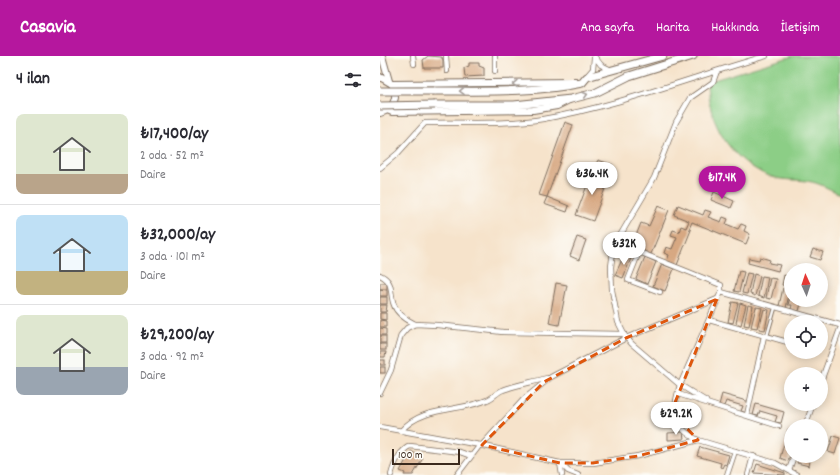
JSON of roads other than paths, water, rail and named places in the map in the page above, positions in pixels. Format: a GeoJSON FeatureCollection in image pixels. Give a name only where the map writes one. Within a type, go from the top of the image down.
{"type":"FeatureCollection","features":[{"type":"Feature","properties":{"kind":"main road"},"geometry":{"type":"LineString","coordinates":[[380,91],[543,89],[585,80],[663,56]]}},
{"type":"Feature","properties":{"kind":"main road"},"geometry":{"type":"LineString","coordinates":[[380,106],[527,104],[571,99],[594,93],[629,76],[693,56]]}},
{"type":"Feature","properties":{"kind":"street"},"geometry":{"type":"LineString","coordinates":[[380,113],[387,110],[392,105],[395,98],[395,91],[390,83],[382,56]]}},
{"type":"Feature","properties":{"kind":"street"},"geometry":{"type":"LineString","coordinates":[[413,56],[414,64]]}},
{"type":"Feature","properties":{"kind":"street"},"geometry":{"type":"LineString","coordinates":[[446,56],[447,71]]}},
{"type":"Feature","properties":{"kind":"street"},"geometry":{"type":"LineString","coordinates":[[495,56],[495,71]]}},
{"type":"Feature","properties":{"kind":"street"},"geometry":{"type":"LineString","coordinates":[[380,77],[390,83],[585,80],[593,69],[594,56]]}},
{"type":"Feature","properties":{"kind":"street"},"geometry":{"type":"LineString","coordinates":[[594,56],[603,67],[614,70]]}},
{"type":"Feature","properties":{"kind":"street"},"geometry":{"type":"LineString","coordinates":[[380,168],[398,153],[425,123],[524,121],[544,118],[642,94],[766,56]]}},
{"type":"Feature","properties":{"kind":"street"},"geometry":{"type":"LineString","coordinates":[[706,401],[680,385],[625,336],[618,322],[611,283],[611,262],[616,245],[654,178],[676,122],[690,98],[712,82],[718,71]]}},
{"type":"Feature","properties":{"kind":"street"},"geometry":{"type":"LineString","coordinates":[[387,110],[399,112],[533,110],[557,106],[571,99]]}},
{"type":"Feature","properties":{"kind":"street"},"geometry":{"type":"LineString","coordinates":[[660,292],[628,280],[639,252],[721,285],[721,292],[680,385],[674,408],[677,418],[686,431],[698,440],[754,456],[789,470],[797,475]]}},
{"type":"Feature","properties":{"kind":"street"},"geometry":{"type":"LineString","coordinates":[[380,275],[386,278],[390,284],[396,309],[405,318],[415,324],[503,332],[625,336]]}},
{"type":"Feature","properties":{"kind":"street"},"geometry":{"type":"LineString","coordinates":[[721,292],[774,308],[840,325]]}},
{"type":"Feature","properties":{"kind":"street"},"geometry":{"type":"LineString","coordinates":[[457,475],[471,456],[524,399],[551,377],[625,336],[718,299]]}},
{"type":"Feature","properties":{"kind":"street"},"geometry":{"type":"LineString","coordinates":[[709,320],[784,341]]}},
{"type":"Feature","properties":{"kind":"street"},"geometry":{"type":"LineString","coordinates":[[380,393],[391,370],[401,335],[407,328],[415,324]]}},
{"type":"Feature","properties":{"kind":"street"},"geometry":{"type":"LineString","coordinates":[[826,367],[840,329]]}},
{"type":"Feature","properties":{"kind":"street"},"geometry":{"type":"LineString","coordinates":[[747,415],[765,336]]}},
{"type":"Feature","properties":{"kind":"street"},"geometry":{"type":"LineString","coordinates":[[401,431],[415,419],[438,411],[487,400],[503,390],[551,377]]}},
{"type":"Feature","properties":{"kind":"street"},"geometry":{"type":"LineString","coordinates":[[678,394],[706,401],[779,426]]}},
{"type":"Feature","properties":{"kind":"street"},"geometry":{"type":"LineString","coordinates":[[380,427],[481,445],[560,463],[593,463],[638,456],[698,440]]}},
{"type":"Feature","properties":{"kind":"street"},"geometry":{"type":"LineString","coordinates":[[391,475],[399,456],[410,446],[460,452],[471,456]]}},
{"type":"Feature","properties":{"kind":"street"},"geometry":{"type":"LineString","coordinates":[[727,475],[735,451]]}},
{"type":"Feature","properties":{"kind":"street"},"geometry":{"type":"LineString","coordinates":[[748,475],[754,456]]}},
{"type":"Feature","properties":{"kind":"street"},"geometry":{"type":"LineString","coordinates":[[560,463],[562,475]]}},
{"type":"Feature","properties":{"kind":"street"},"geometry":{"type":"LineString","coordinates":[[560,463],[568,471],[578,475]]}},
{"type":"Feature","properties":{"kind":"street"},"geometry":{"type":"LineString","coordinates":[[789,470],[792,463]]}},
{"type":"Feature","properties":{"kind":"lane"},"geometry":{"type":"LineString","coordinates":[[765,336],[774,308]]}}]}
